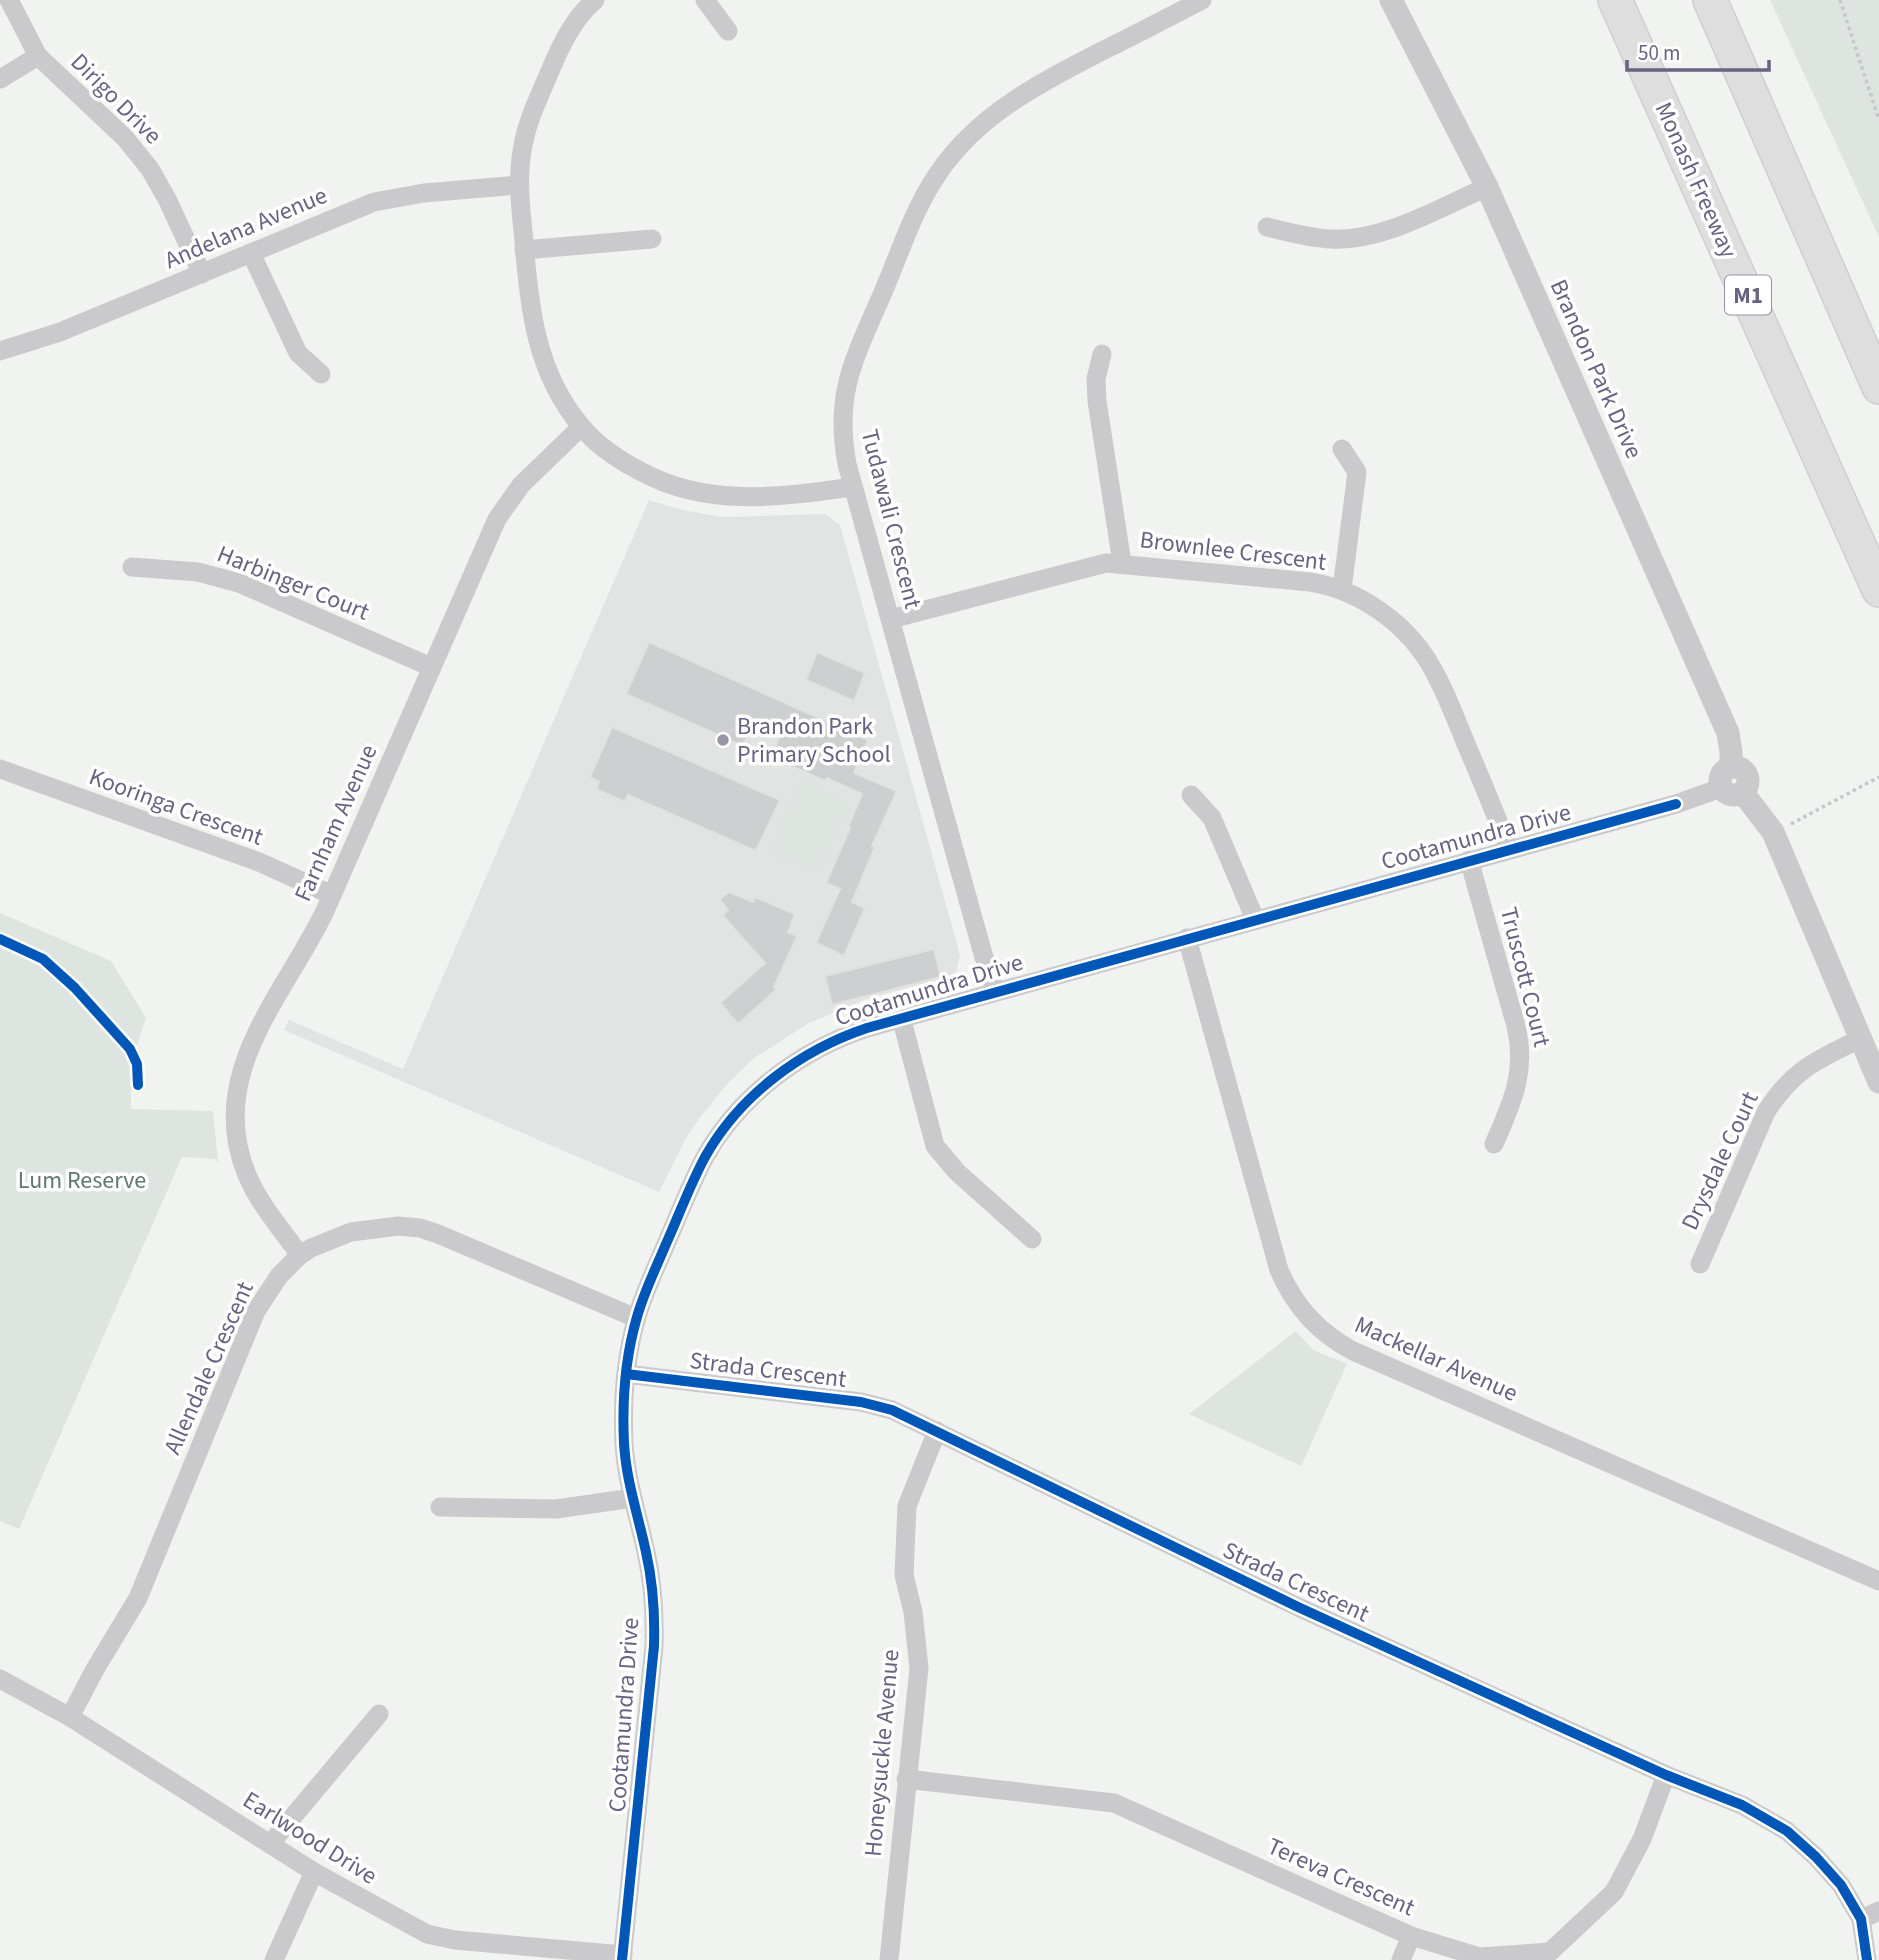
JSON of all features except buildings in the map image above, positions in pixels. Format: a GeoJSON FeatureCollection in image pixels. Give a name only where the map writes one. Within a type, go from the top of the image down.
{"type":"FeatureCollection","features":[{"type":"Feature","properties":{"kind":"highway"},"geometry":{"type":"LineString","coordinates":[[1710,0],[1879,387]]}},
{"type":"Feature","properties":{"kind":"highway","name":"Monash Freeway"},"geometry":{"type":"LineString","coordinates":[[1615,3],[1879,590]]}},
{"type":"Feature","properties":{"kind":"street","name":"Dirigo Drive"},"geometry":{"type":"LineString","coordinates":[[9,0],[38,56],[125,138],[150,169],[202,274]]}},
{"type":"Feature","properties":{"kind":"street"},"geometry":{"type":"LineString","coordinates":[[595,0],[563,40],[537,100],[524,139],[519,185],[530,311],[541,354],[552,380],[582,427],[599,444],[639,471],[661,481],[698,493],[747,498],[853,487]]}},
{"type":"Feature","properties":{"kind":"street"},"geometry":{"type":"LineString","coordinates":[[705,0],[728,31]]}},
{"type":"Feature","properties":{"kind":"street","name":"Tudawali Crescent"},"geometry":{"type":"LineString","coordinates":[[995,991],[853,487],[842,433],[844,396],[858,349],[923,200],[938,173],[971,135],[1011,101],[1202,0]]}},
{"type":"Feature","properties":{"kind":"street","name":"Brandon Park Drive"},"geometry":{"type":"LineString","coordinates":[[1391,0],[1488,187],[1728,733],[1732,782]]}},
{"type":"Feature","properties":{"kind":"street"},"geometry":{"type":"LineString","coordinates":[[0,79],[38,56]]}},
{"type":"Feature","properties":{"kind":"street","name":"Andelana Avenue"},"geometry":{"type":"LineString","coordinates":[[0,351],[60,332],[374,202],[424,193],[519,185]]}},
{"type":"Feature","properties":{"kind":"street"},"geometry":{"type":"LineString","coordinates":[[1268,227],[1322,238],[1359,238],[1386,231],[1488,187]]}},
{"type":"Feature","properties":{"kind":"street"},"geometry":{"type":"LineString","coordinates":[[524,250],[652,239]]}},
{"type":"Feature","properties":{"kind":"street"},"geometry":{"type":"LineString","coordinates":[[251,253],[298,353],[321,374]]}},
{"type":"Feature","properties":{"kind":"street"},"geometry":{"type":"LineString","coordinates":[[1102,354],[1096,379],[1097,401],[1122,563]]}},
{"type":"Feature","properties":{"kind":"street","name":"Farnham Avenue"},"geometry":{"type":"LineString","coordinates":[[300,1255],[248,1177],[237,1141],[234,1112],[240,1077],[249,1050],[271,1003],[308,945],[332,895],[489,535],[505,507],[526,480],[582,427]]}},
{"type":"Feature","properties":{"kind":"street"},"geometry":{"type":"LineString","coordinates":[[1342,449],[1357,472],[1342,590]]}},
{"type":"Feature","properties":{"kind":"street","name":"Brownlee Crescent"},"geometry":{"type":"LineString","coordinates":[[891,620],[1097,565],[1122,563],[1310,582],[1342,590],[1390,618],[1409,636],[1428,661],[1454,715],[1509,850]]}},
{"type":"Feature","properties":{"kind":"street","name":"Harbinger Court"},"geometry":{"type":"LineString","coordinates":[[132,567],[177,569],[239,583],[431,667]]}},
{"type":"Feature","properties":{"kind":"street","name":"Kooringa Crescent"},"geometry":{"type":"LineString","coordinates":[[0,769],[239,855],[332,895]]}},
{"type":"Feature","properties":{"kind":"street"},"geometry":{"type":"LineString","coordinates":[[1732,782],[1773,832],[1879,1082]]}},
{"type":"Feature","properties":{"kind":"street","name":"Cootamundra Drive"},"geometry":{"type":"LineString","coordinates":[[622,1958],[655,1619],[650,1570],[633,1499],[624,1443],[626,1374],[636,1318],[693,1181],[711,1148],[764,1086],[799,1060],[838,1037],[901,1017],[1676,804],[1732,782]]}},
{"type":"Feature","properties":{"kind":"street"},"geometry":{"type":"LineString","coordinates":[[1191,795],[1212,818],[1255,919]]}},
{"type":"Feature","properties":{"kind":"street","name":"Truscott Court"},"geometry":{"type":"LineString","coordinates":[[1469,860],[1521,1052],[1517,1086],[1494,1144]]}},
{"type":"Feature","properties":{"kind":"street","name":"Mackellar Avenue"},"geometry":{"type":"LineString","coordinates":[[1187,938],[1279,1270],[1292,1297],[1313,1323],[1325,1334],[1353,1351],[1879,1581]]}},
{"type":"Feature","properties":{"kind":"street"},"geometry":{"type":"LineString","coordinates":[[901,1017],[935,1146],[957,1172],[1032,1239]]}},
{"type":"Feature","properties":{"kind":"street","name":"Drysdale Court"},"geometry":{"type":"LineString","coordinates":[[1700,1264],[1766,1112],[1775,1098],[1790,1078],[1803,1068],[1860,1039]]}},
{"type":"Feature","properties":{"kind":"street","name":"Allendale Crescent"},"geometry":{"type":"LineString","coordinates":[[70,1717],[138,1598],[256,1311],[279,1276],[300,1255],[325,1241],[352,1232],[380,1227],[420,1228],[636,1318]]}},
{"type":"Feature","properties":{"kind":"street","name":"Strada Crescent"},"geometry":{"type":"LineString","coordinates":[[626,1374],[861,1402],[892,1410],[1298,1607],[1666,1775],[1742,1805],[1787,1831],[1870,1915],[1867,1960]]}},
{"type":"Feature","properties":{"kind":"street","name":"Honeysuckle Avenue"},"geometry":{"type":"LineString","coordinates":[[889,1960],[919,1668],[913,1612],[904,1575],[907,1506],[937,1431]]}},
{"type":"Feature","properties":{"kind":"street"},"geometry":{"type":"LineString","coordinates":[[440,1507],[556,1509],[633,1499]]}},
{"type":"Feature","properties":{"kind":"street","name":"Earlwood Drive"},"geometry":{"type":"LineString","coordinates":[[0,1679],[70,1717],[314,1872],[413,1928],[439,1938],[622,1958]]}},
{"type":"Feature","properties":{"kind":"street"},"geometry":{"type":"LineString","coordinates":[[271,1843],[379,1714]]}},
{"type":"Feature","properties":{"kind":"street","name":"Tereva Crescent"},"geometry":{"type":"LineString","coordinates":[[906,1779],[1114,1803],[1411,1936],[1480,1957],[1552,1956],[1614,1892],[1642,1839],[1666,1775]]}},
{"type":"Feature","properties":{"kind":"street"},"geometry":{"type":"LineString","coordinates":[[274,1960],[314,1872]]}},
{"type":"Feature","properties":{"kind":"street"},"geometry":{"type":"LineString","coordinates":[[1401,1960],[1411,1936]]}},
{"type":"Feature","properties":{"kind":"path"},"geometry":{"type":"LineString","coordinates":[[1840,0],[1879,120]]}},
{"type":"Feature","properties":{"kind":"path"},"geometry":{"type":"LineString","coordinates":[[1805,817],[1879,777]]}},
{"type":"Feature","properties":{"kind":"shaded area","name":"Brandon Park Primary School"},"geometry":{"type":"Polygon","coordinates":[[[649,500],[682,510],[723,517],[825,514],[840,525],[960,955],[956,972],[943,979],[872,997],[809,1023],[754,1058],[727,1084],[698,1120],[659,1192],[284,1030],[289,1020],[403,1069],[649,500]]]}},
{"type":"Feature","properties":{"kind":"green space"},"geometry":{"type":"Polygon","coordinates":[[[1770,0],[1879,0],[1879,237],[1770,0]]]}},
{"type":"Feature","properties":{"kind":"green space"},"geometry":{"type":"Polygon","coordinates":[[[800,779],[851,802],[819,875],[767,852],[800,779]]]}},
{"type":"Feature","properties":{"kind":"green space","name":"Lum Reserve"},"geometry":{"type":"Polygon","coordinates":[[[0,913],[111,961],[146,1018],[131,1063],[131,1109],[213,1111],[218,1162],[215,1159],[182,1157],[19,1529],[0,1521],[0,913]]]}},
{"type":"Feature","properties":{"kind":"green space"},"geometry":{"type":"Polygon","coordinates":[[[1296,1331],[1313,1350],[1347,1364],[1301,1466],[1189,1414],[1296,1331]]]}},
{"type":"Feature","properties":{"kind":"cycle path"},"geometry":{"type":"LineString","coordinates":[[622,1960],[654,1646],[650,1575],[625,1457],[627,1364],[643,1298],[689,1189],[705,1157],[736,1114],[754,1095],[796,1062],[843,1037],[867,1028],[1676,804]]}},
{"type":"Feature","properties":{"kind":"cycle path"},"geometry":{"type":"LineString","coordinates":[[0,939],[43,959],[75,988],[130,1049],[137,1064],[138,1085]]}},
{"type":"Feature","properties":{"kind":"cycle path"},"geometry":{"type":"LineString","coordinates":[[626,1374],[861,1402],[892,1410],[1298,1607],[1666,1775],[1742,1805],[1787,1831],[1816,1857],[1841,1885],[1861,1919],[1867,1960]]}},
{"type":"Feature","properties":{"kind":"place","name":"Brandon Park Primary School"},"geometry":{"type":"Point","coordinates":[723,740]}}]}
